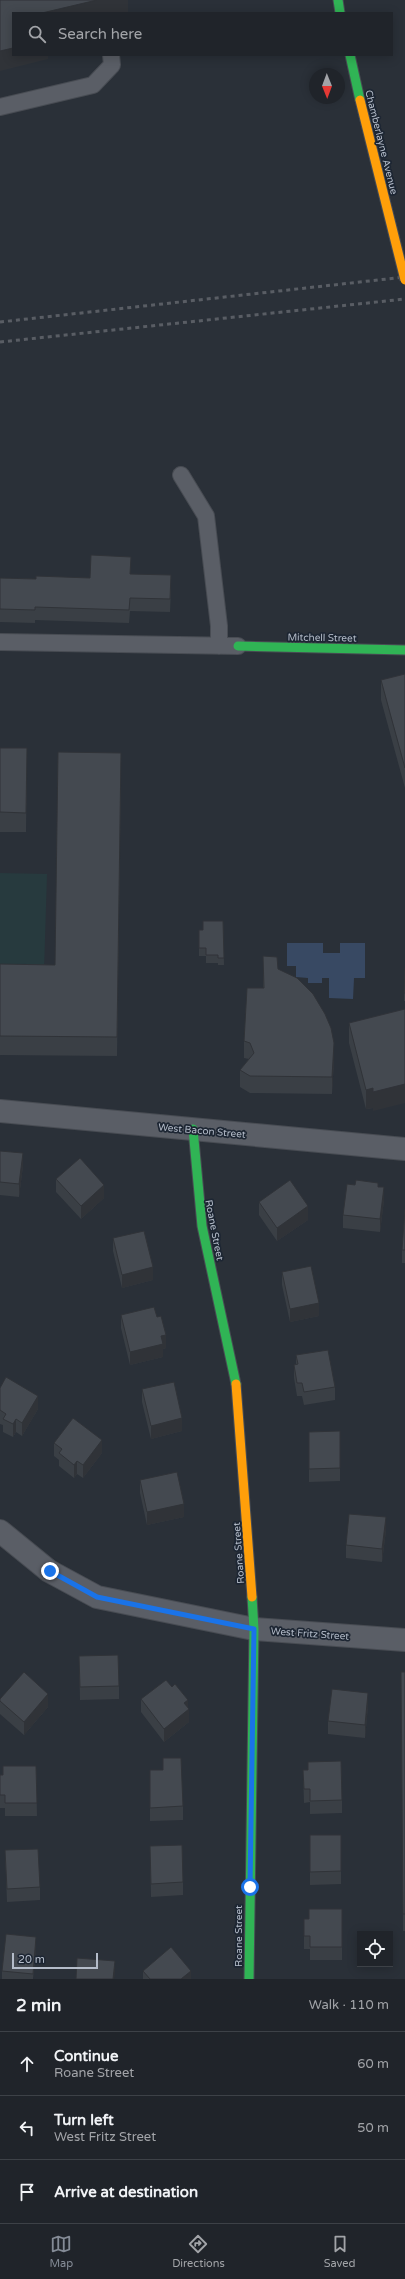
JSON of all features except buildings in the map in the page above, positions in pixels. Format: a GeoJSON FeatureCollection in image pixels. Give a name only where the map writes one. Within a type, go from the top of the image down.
{"type":"FeatureCollection","features":[{"type":"Feature","properties":{"kind":"street"},"geometry":{"type":"LineString","coordinates":[[338,0],[340,12]]}},
{"type":"Feature","properties":{"kind":"street","name":"Chamberlayne Avenue"},"geometry":{"type":"LineString","coordinates":[[350,56],[405,280]]}},
{"type":"Feature","properties":{"kind":"street","name":"Mitchell Street"},"geometry":{"type":"LineString","coordinates":[[238,646],[405,650]]}},
{"type":"Feature","properties":{"kind":"street","name":"West Bacon Street"},"geometry":{"type":"LineString","coordinates":[[0,1111],[405,1149]]}},
{"type":"Feature","properties":{"kind":"street","name":"Roane Street"},"geometry":{"type":"LineString","coordinates":[[193,1129],[202,1226],[238,1391],[254,1629],[249,1979]]}},
{"type":"Feature","properties":{"kind":"street","name":"West Fritz Street"},"geometry":{"type":"LineString","coordinates":[[0,1531],[50,1571],[97,1597],[254,1629],[405,1640]]}},
{"type":"Feature","properties":{"kind":"lane"},"geometry":{"type":"LineString","coordinates":[[0,107],[94,85],[112,65],[111,56]]}},
{"type":"Feature","properties":{"kind":"lane"},"geometry":{"type":"LineString","coordinates":[[181,475],[206,516],[219,626],[219,646]]}},
{"type":"Feature","properties":{"kind":"lane"},"geometry":{"type":"LineString","coordinates":[[0,642],[238,646]]}},
{"type":"Feature","properties":{"kind":"green space"},"geometry":{"type":"Polygon","coordinates":[[[0,873],[47,874],[44,971],[0,970],[0,873]]]}},
{"type":"Feature","properties":{"kind":"water"},"geometry":{"type":"Polygon","coordinates":[[[287,943],[323,943],[323,953],[340,953],[340,943],[365,943],[365,978],[354,978],[353,999],[329,998],[329,978],[322,978],[322,983],[308,983],[308,978],[296,977],[296,966],[287,966],[287,943]]]}},
{"type":"Feature","properties":{"kind":"railway"},"geometry":{"type":"LineString","coordinates":[[0,322],[405,277]]}},
{"type":"Feature","properties":{"kind":"railway"},"geometry":{"type":"LineString","coordinates":[[0,342],[405,299]]}},
{"type":"Feature","properties":{"kind":"traffic: fast"},"geometry":{"type":"LineString","coordinates":[[338,0],[340,12]]}},
{"type":"Feature","properties":{"kind":"traffic: fast"},"geometry":{"type":"LineString","coordinates":[[350,56],[360,100]]}},
{"type":"Feature","properties":{"kind":"traffic: fast"},"geometry":{"type":"LineString","coordinates":[[238,646],[405,650]]}},
{"type":"Feature","properties":{"kind":"traffic: fast"},"geometry":{"type":"LineString","coordinates":[[193,1129],[202,1226],[236,1384]]}},
{"type":"Feature","properties":{"kind":"traffic: fast"},"geometry":{"type":"LineString","coordinates":[[249,1979],[254,1629],[252,1597]]}},
{"type":"Feature","properties":{"kind":"traffic: slow"},"geometry":{"type":"LineString","coordinates":[[360,100],[405,280]]}},
{"type":"Feature","properties":{"kind":"traffic: slow"},"geometry":{"type":"LineString","coordinates":[[236,1384],[252,1597]]}},
{"type":"Feature","properties":{"kind":"route"},"geometry":{"type":"LineString","coordinates":[[50,1571],[97,1597],[254,1629],[250,1887]]}}]}
